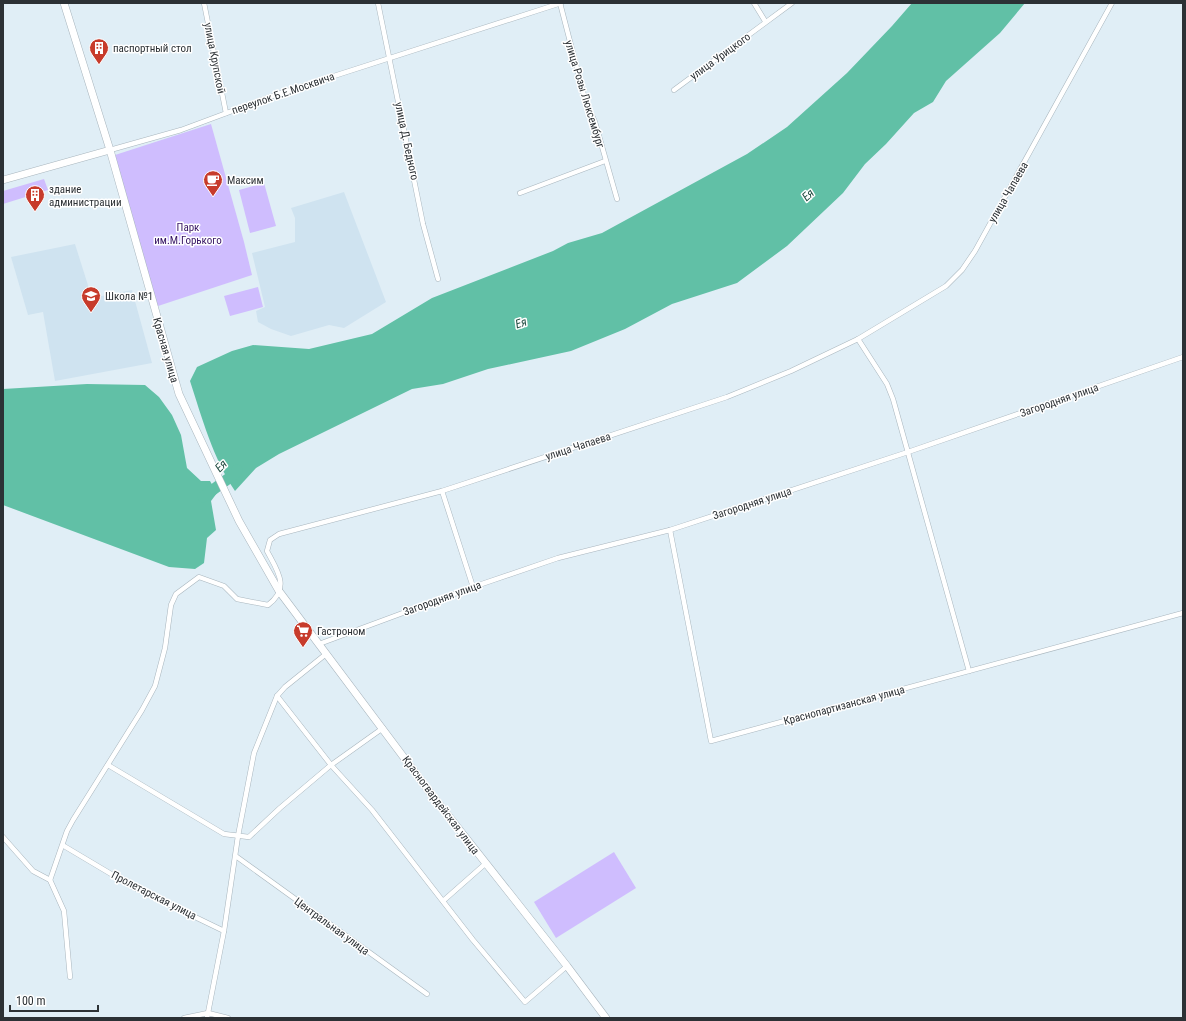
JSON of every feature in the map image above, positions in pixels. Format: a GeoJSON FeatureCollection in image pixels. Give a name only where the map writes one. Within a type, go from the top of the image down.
{"type":"FeatureCollection","features":[{"type":"Feature","properties":{"kind":"street","name":"Красная улица"},"geometry":{"type":"LineString","coordinates":[[64,3],[110,150],[179,394],[239,521],[278,591]]}},
{"type":"Feature","properties":{"kind":"street","name":"улица Крупской"},"geometry":{"type":"LineString","coordinates":[[204,3],[226,113]]}},
{"type":"Feature","properties":{"kind":"street","name":"улица Д. Бедного"},"geometry":{"type":"LineString","coordinates":[[378,3],[423,224],[438,279]]}},
{"type":"Feature","properties":{"kind":"street","name":"переулок Б.Е.Москвича"},"geometry":{"type":"LineString","coordinates":[[3,180],[181,130],[226,113],[389,58],[560,3]]}},
{"type":"Feature","properties":{"kind":"street","name":"улица Розы Люксембург"},"geometry":{"type":"LineString","coordinates":[[560,3],[586,104],[595,122],[617,199]]}},
{"type":"Feature","properties":{"kind":"street"},"geometry":{"type":"LineString","coordinates":[[754,3],[765,21]]}},
{"type":"Feature","properties":{"kind":"street","name":"улица Урицкого"},"geometry":{"type":"LineString","coordinates":[[674,90],[745,40],[765,21],[792,3]]}},
{"type":"Feature","properties":{"kind":"street","name":"улица Чапаева"},"geometry":{"type":"LineString","coordinates":[[278,591],[281,585],[280,577],[267,551],[270,540],[279,534],[442,491],[728,397],[792,371],[858,339],[946,286],[962,270],[975,251],[1112,3]]}},
{"type":"Feature","properties":{"kind":"street","name":"улица Розы Люксембург"},"geometry":{"type":"LineString","coordinates":[[520,193],[605,161]]}},
{"type":"Feature","properties":{"kind":"street"},"geometry":{"type":"LineString","coordinates":[[858,339],[887,384],[908,452],[969,671]]}},
{"type":"Feature","properties":{"kind":"street","name":"Загородняя улица"},"geometry":{"type":"LineString","coordinates":[[319,644],[473,587],[558,558],[670,530],[908,452],[1183,357]]}},
{"type":"Feature","properties":{"kind":"street"},"geometry":{"type":"LineString","coordinates":[[442,491],[473,587]]}},
{"type":"Feature","properties":{"kind":"street","name":"Краснопартизанская улица"},"geometry":{"type":"LineString","coordinates":[[670,530],[711,741],[1183,613]]}},
{"type":"Feature","properties":{"kind":"street"},"geometry":{"type":"LineString","coordinates":[[50,880],[73,820],[155,686],[165,648],[171,605],[176,594],[199,577],[224,586],[237,598],[268,604],[276,599],[278,591]]}},
{"type":"Feature","properties":{"kind":"street","name":"Красногвардейская улица"},"geometry":{"type":"LineString","coordinates":[[278,591],[383,728],[432,795],[567,966],[606,1018]]}},
{"type":"Feature","properties":{"kind":"street"},"geometry":{"type":"LineString","coordinates":[[207,1016],[224,931],[237,857],[238,836],[254,753],[277,696],[285,687],[326,654]]}},
{"type":"Feature","properties":{"kind":"street"},"geometry":{"type":"LineString","coordinates":[[277,696],[331,765],[372,810],[473,940],[525,1002],[567,966]]}},
{"type":"Feature","properties":{"kind":"street"},"geometry":{"type":"LineString","coordinates":[[108,765],[224,834],[249,837],[280,808],[331,765],[383,728]]}},
{"type":"Feature","properties":{"kind":"street"},"geometry":{"type":"LineString","coordinates":[[3,837],[33,871],[50,880],[64,911],[70,977]]}},
{"type":"Feature","properties":{"kind":"street","name":"Пролетарская улица"},"geometry":{"type":"LineString","coordinates":[[64,846],[133,887],[224,931]]}},
{"type":"Feature","properties":{"kind":"street","name":"Центральная улица"},"geometry":{"type":"LineString","coordinates":[[237,857],[427,994]]}},
{"type":"Feature","properties":{"kind":"street"},"geometry":{"type":"LineString","coordinates":[[443,901],[486,864]]}},
{"type":"Feature","properties":{"kind":"street"},"geometry":{"type":"LineString","coordinates":[[184,1018],[207,1016],[228,1018]]}},
{"type":"Feature","properties":{"kind":"shaded area"},"geometry":{"type":"Polygon","coordinates":[[[344,192],[386,302],[344,328],[329,325],[291,336],[271,329],[258,322],[256,311],[265,307],[252,253],[295,242],[295,218],[291,208],[344,192]]]}},
{"type":"Feature","properties":{"kind":"shaded area","name":"Школа №1"},"geometry":{"type":"Polygon","coordinates":[[[75,244],[92,298],[132,290],[152,363],[55,381],[43,312],[28,315],[11,257],[75,244]]]}},
{"type":"Feature","properties":{"kind":"green space","name":"Парк им.М.Горького"},"geometry":{"type":"Polygon","coordinates":[[[211,124],[252,275],[155,307],[115,155],[211,124]]]}},
{"type":"Feature","properties":{"kind":"green space"},"geometry":{"type":"Polygon","coordinates":[[[44,179],[48,190],[3,204],[3,191],[44,179]]]}},
{"type":"Feature","properties":{"kind":"green space"},"geometry":{"type":"Polygon","coordinates":[[[264,183],[276,226],[250,233],[239,190],[264,183]]]}},
{"type":"Feature","properties":{"kind":"green space"},"geometry":{"type":"Polygon","coordinates":[[[258,287],[263,307],[230,316],[224,296],[258,287]]]}},
{"type":"Feature","properties":{"kind":"green space"},"geometry":{"type":"Polygon","coordinates":[[[614,852],[636,888],[556,938],[534,902],[614,852]]]}},
{"type":"Feature","properties":{"kind":"water"},"geometry":{"type":"Polygon","coordinates":[[[912,3],[1025,3],[1000,33],[946,81],[933,102],[914,113],[886,144],[865,164],[843,193],[787,246],[737,283],[672,304],[625,329],[571,351],[488,369],[443,384],[412,389],[279,454],[256,468],[235,491],[214,451],[190,381],[197,367],[232,351],[253,345],[309,349],[372,334],[432,298],[553,251],[568,243],[602,233],[747,154],[787,127],[847,73],[912,3]]]}},
{"type":"Feature","properties":{"kind":"water"},"geometry":{"type":"Polygon","coordinates":[[[87,384],[145,385],[159,397],[172,415],[181,435],[187,468],[201,481],[210,481],[217,493],[211,501],[216,530],[207,538],[204,563],[195,569],[169,567],[3,505],[3,389],[87,384]]]}},
{"type":"Feature","properties":{"kind":"waterway","name":"Ея"},"geometry":{"type":"LineString","coordinates":[[203,497],[236,473],[237,470]]}},
{"type":"Feature","properties":{"kind":"place","name":"паспортный стол"},"geometry":{"type":"Point","coordinates":[99,65]}},
{"type":"Feature","properties":{"kind":"place","name":"Максим"},"geometry":{"type":"Point","coordinates":[213,197]}},
{"type":"Feature","properties":{"kind":"place","name":"здание администрации"},"geometry":{"type":"Point","coordinates":[35,212]}},
{"type":"Feature","properties":{"kind":"place","name":"Школа №1"},"geometry":{"type":"Point","coordinates":[91,313]}},
{"type":"Feature","properties":{"kind":"place","name":"Гастроном"},"geometry":{"type":"Point","coordinates":[303,648]}}]}
